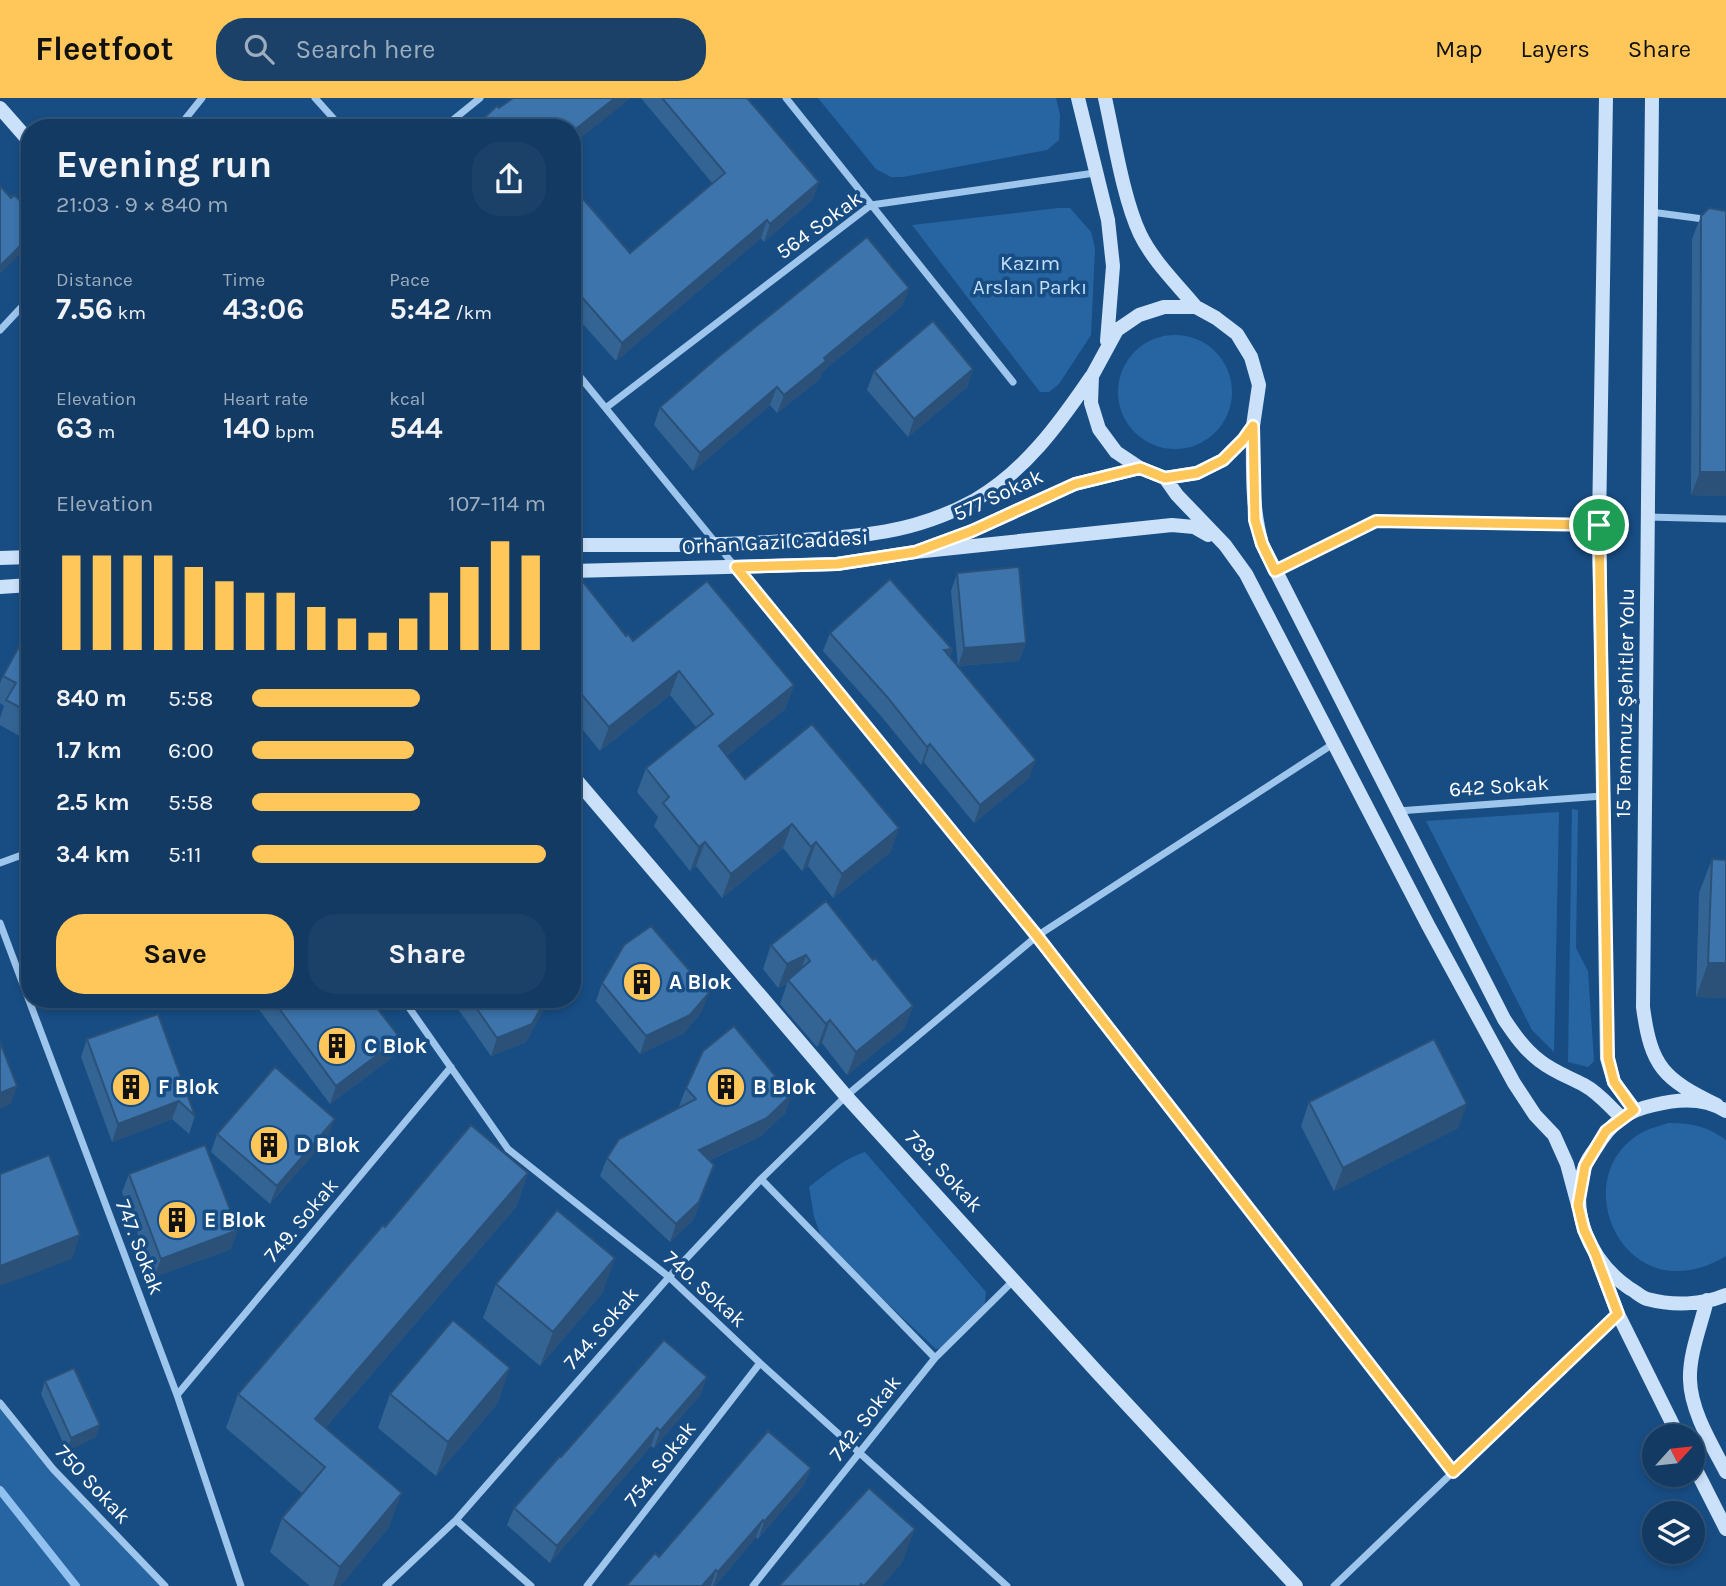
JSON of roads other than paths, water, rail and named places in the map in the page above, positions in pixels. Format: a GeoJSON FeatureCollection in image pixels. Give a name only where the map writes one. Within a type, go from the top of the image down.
{"type":"FeatureCollection","features":[{"type":"Feature","properties":{"kind":"main road"},"geometry":{"type":"LineString","coordinates":[[1078,98],[1108,220],[1113,266],[1107,349]]}},
{"type":"Feature","properties":{"kind":"main road"},"geometry":{"type":"LineString","coordinates":[[1105,98],[1125,187],[1140,233],[1154,257],[1196,307],[1237,334],[1251,357],[1259,385],[1253,426],[1255,520],[1262,544],[1504,1019],[1520,1042],[1537,1059],[1628,1114]]}},
{"type":"Feature","properties":{"kind":"main road","name":"15 Temmuz Şehitler Yolu"},"geometry":{"type":"LineString","coordinates":[[1606,98],[1599,525],[1608,1058],[1614,1082],[1628,1114]]}},
{"type":"Feature","properties":{"kind":"main road","name":"15 Temmuz Şehitler Yolu"},"geometry":{"type":"LineString","coordinates":[[1652,98],[1643,1007],[1647,1036],[1665,1073],[1681,1087],[1722,1108]]}},
{"type":"Feature","properties":{"kind":"main road"},"geometry":{"type":"LineString","coordinates":[[0,108],[21,132]]}},
{"type":"Feature","properties":{"kind":"main road"},"geometry":{"type":"LineString","coordinates":[[581,545],[720,545],[800,540],[876,535],[925,523],[976,499],[1020,466],[1053,432],[1092,376],[1116,330],[1139,315],[1164,307],[1196,307]]}},
{"type":"Feature","properties":{"kind":"main road"},"geometry":{"type":"LineString","coordinates":[[1092,376],[1091,403],[1099,429],[1116,452],[1140,468],[1165,478],[1197,473],[1223,460],[1253,426]]}},
{"type":"Feature","properties":{"kind":"main road","name":"577 Sokak"},"geometry":{"type":"LineString","coordinates":[[915,552],[972,531],[1075,484],[1140,468]]}},
{"type":"Feature","properties":{"kind":"main road"},"geometry":{"type":"LineString","coordinates":[[1165,478],[1177,495],[1225,545],[1245,574],[1514,1083],[1535,1115],[1554,1135],[1567,1164],[1584,1230],[1618,1314],[1673,1424]]}},
{"type":"Feature","properties":{"kind":"main road","name":"Orhan Gazi Caddesi"},"geometry":{"type":"LineString","coordinates":[[581,571],[837,564],[915,552],[1172,525],[1194,527],[1225,545]]}},
{"type":"Feature","properties":{"kind":"main road"},"geometry":{"type":"LineString","coordinates":[[0,558],[21,557]]}},
{"type":"Feature","properties":{"kind":"main road"},"geometry":{"type":"LineString","coordinates":[[0,587],[21,586]]}},
{"type":"Feature","properties":{"kind":"main road","name":"739. Sokak"},"geometry":{"type":"LineString","coordinates":[[581,786],[846,1096],[1296,1586]]}},
{"type":"Feature","properties":{"kind":"main road"},"geometry":{"type":"LineString","coordinates":[[1578,1205],[1585,1166],[1606,1131],[1628,1114],[1677,1099],[1722,1108]]}},
{"type":"Feature","properties":{"kind":"main road"},"geometry":{"type":"LineString","coordinates":[[1595,1253],[1616,1279],[1645,1298],[1685,1305],[1725,1296]]}},
{"type":"Feature","properties":{"kind":"main road"},"geometry":{"type":"LineString","coordinates":[[1707,1300],[1690,1380],[1692,1396],[1699,1414],[1726,1472]]}},
{"type":"Feature","properties":{"kind":"main road"},"geometry":{"type":"LineString","coordinates":[[1705,1487],[1726,1529]]}},
{"type":"Feature","properties":{"kind":"street"},"geometry":{"type":"LineString","coordinates":[[185,119],[202,98]]}},
{"type":"Feature","properties":{"kind":"street"},"geometry":{"type":"LineString","coordinates":[[316,98],[334,119]]}},
{"type":"Feature","properties":{"kind":"street"},"geometry":{"type":"LineString","coordinates":[[454,119],[480,98]]}},
{"type":"Feature","properties":{"kind":"street"},"geometry":{"type":"LineString","coordinates":[[786,98],[1013,382]]}},
{"type":"Feature","properties":{"kind":"street","name":"564 Sokak"},"geometry":{"type":"LineString","coordinates":[[607,407],[872,205],[1095,173]]}},
{"type":"Feature","properties":{"kind":"street"},"geometry":{"type":"LineString","coordinates":[[1650,212],[1726,222]]}},
{"type":"Feature","properties":{"kind":"street"},"geometry":{"type":"LineString","coordinates":[[0,328],[21,307]]}},
{"type":"Feature","properties":{"kind":"street"},"geometry":{"type":"LineString","coordinates":[[581,377],[1037,936],[1453,1472]]}},
{"type":"Feature","properties":{"kind":"street"},"geometry":{"type":"LineString","coordinates":[[1648,517],[1726,519]]}},
{"type":"Feature","properties":{"kind":"street"},"geometry":{"type":"LineString","coordinates":[[1275,571],[1376,521],[1599,525]]}},
{"type":"Feature","properties":{"kind":"street","name":"744. Sokak"},"geometry":{"type":"LineString","coordinates":[[386,1586],[456,1520],[669,1277],[761,1179],[846,1096],[1037,936],[1333,744]]}},
{"type":"Feature","properties":{"kind":"street","name":"642 Sokak"},"geometry":{"type":"LineString","coordinates":[[1398,811],[1603,796]]}},
{"type":"Feature","properties":{"kind":"street"},"geometry":{"type":"LineString","coordinates":[[0,863],[21,855]]}},
{"type":"Feature","properties":{"kind":"street","name":"747. Sokak"},"geometry":{"type":"LineString","coordinates":[[0,923],[21,979]]}},
{"type":"Feature","properties":{"kind":"street","name":"747. Sokak"},"geometry":{"type":"LineString","coordinates":[[32,1008],[177,1395],[241,1586]]}},
{"type":"Feature","properties":{"kind":"street","name":"740. Sokak"},"geometry":{"type":"LineString","coordinates":[[409,1008],[508,1149],[669,1277],[1006,1586]]}},
{"type":"Feature","properties":{"kind":"street","name":"749. Sokak"},"geometry":{"type":"LineString","coordinates":[[177,1395],[451,1067]]}},
{"type":"Feature","properties":{"kind":"street"},"geometry":{"type":"LineString","coordinates":[[761,1179],[934,1358]]}},
{"type":"Feature","properties":{"kind":"street","name":"742. Sokak"},"geometry":{"type":"LineString","coordinates":[[753,1586],[934,1358],[1014,1279]]}},
{"type":"Feature","properties":{"kind":"street"},"geometry":{"type":"LineString","coordinates":[[1334,1586],[1618,1314]]}},
{"type":"Feature","properties":{"kind":"street","name":"754. Sokak"},"geometry":{"type":"LineString","coordinates":[[587,1586],[760,1363]]}},
{"type":"Feature","properties":{"kind":"street","name":"750 Sokak"},"geometry":{"type":"LineString","coordinates":[[0,1403],[53,1469],[165,1586]]}},
{"type":"Feature","properties":{"kind":"street"},"geometry":{"type":"LineString","coordinates":[[456,1520],[531,1586]]}},
{"type":"Feature","properties":{"kind":"waterway"},"geometry":{"type":"LineString","coordinates":[[0,1490],[76,1586]]}},
{"type":"Feature","properties":{"kind":"place","name":"A Blok"},"geometry":{"type":"Point","coordinates":[642,982]}},
{"type":"Feature","properties":{"kind":"place","name":"C Blok"},"geometry":{"type":"Point","coordinates":[337,1046]}},
{"type":"Feature","properties":{"kind":"place","name":"F Blok"},"geometry":{"type":"Point","coordinates":[131,1087]}},
{"type":"Feature","properties":{"kind":"place","name":"B Blok"},"geometry":{"type":"Point","coordinates":[726,1087]}},
{"type":"Feature","properties":{"kind":"place","name":"D Blok"},"geometry":{"type":"Point","coordinates":[269,1145]}},
{"type":"Feature","properties":{"kind":"place","name":"E Blok"},"geometry":{"type":"Point","coordinates":[177,1220]}},
{"type":"Feature","properties":{"kind":"park label","name":"Kazım Arslan Parkı"},"geometry":{"type":"Point","coordinates":[1030,275]}}]}
